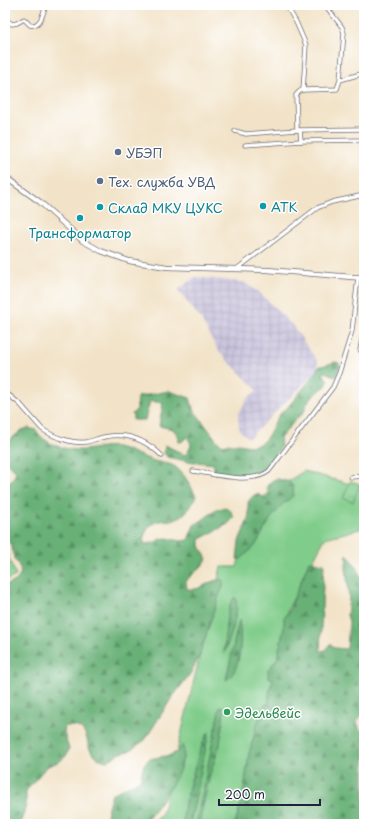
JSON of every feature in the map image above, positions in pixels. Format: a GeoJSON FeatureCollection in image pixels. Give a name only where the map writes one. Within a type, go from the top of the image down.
{"type":"FeatureCollection","features":[{"type":"Feature","properties":{"kind":"street"},"geometry":{"type":"LineString","coordinates":[[5,16],[12,24],[18,23],[24,19],[30,25],[35,25],[40,20],[46,5]]}},
{"type":"Feature","properties":{"kind":"street"},"geometry":{"type":"LineString","coordinates":[[286,5],[296,22],[306,45],[303,90]]}},
{"type":"Feature","properties":{"kind":"street"},"geometry":{"type":"LineString","coordinates":[[301,141],[296,94],[303,90],[337,89],[340,80],[344,33],[342,27],[325,5]]}},
{"type":"Feature","properties":{"kind":"street"},"geometry":{"type":"LineString","coordinates":[[340,80],[364,73]]}},
{"type":"Feature","properties":{"kind":"street"},"geometry":{"type":"LineString","coordinates":[[235,131],[246,134],[299,130],[364,129]]}},
{"type":"Feature","properties":{"kind":"street"},"geometry":{"type":"LineString","coordinates":[[245,145],[301,141],[364,140]]}},
{"type":"Feature","properties":{"kind":"street"},"geometry":{"type":"LineString","coordinates":[[5,177],[40,202],[82,241],[114,256],[137,263],[183,268],[238,268],[364,278]]}},
{"type":"Feature","properties":{"kind":"street"},"geometry":{"type":"LineString","coordinates":[[238,268],[317,208],[332,202],[364,195]]}},
{"type":"Feature","properties":{"kind":"street"},"geometry":{"type":"LineString","coordinates":[[193,471],[244,478],[260,476],[269,471],[333,387],[352,331],[358,277]]}},
{"type":"Feature","properties":{"kind":"street"},"geometry":{"type":"LineString","coordinates":[[364,328],[360,350],[364,354]]}},
{"type":"Feature","properties":{"kind":"street"},"geometry":{"type":"LineString","coordinates":[[5,392],[20,404],[46,432],[62,438],[80,442],[88,442],[111,436],[141,439],[162,456]]}},
{"type":"Feature","properties":{"kind":"street"},"geometry":{"type":"LineString","coordinates":[[351,477],[364,476]]}},
{"type":"Feature","properties":{"kind":"shaded area"},"geometry":{"type":"Polygon","coordinates":[[[195,277],[243,282],[259,292],[293,326],[318,362],[316,372],[249,438],[239,430],[238,414],[247,399],[257,390],[219,352],[200,318],[178,290],[195,277]]]}},
{"type":"Feature","properties":{"kind":"green space"},"geometry":{"type":"Polygon","coordinates":[[[336,362],[339,363],[340,366],[336,377],[325,372],[323,373],[328,381],[326,386],[309,400],[304,412],[280,437],[281,447],[269,464],[259,472],[240,474],[214,472],[214,464],[167,457],[164,453],[165,445],[185,455],[188,453],[191,444],[186,437],[181,442],[178,442],[179,437],[173,429],[159,426],[163,403],[150,401],[145,420],[133,420],[132,414],[137,409],[137,397],[169,391],[190,398],[193,409],[218,442],[224,445],[238,444],[252,446],[259,444],[268,436],[281,412],[287,408],[316,373],[318,367],[336,362]]]}},
{"type":"Feature","properties":{"kind":"green space"},"geometry":{"type":"Polygon","coordinates":[[[28,428],[36,430],[45,440],[50,443],[64,448],[84,450],[117,447],[154,461],[172,465],[180,471],[196,496],[195,499],[188,510],[179,518],[152,524],[145,533],[144,544],[154,543],[160,539],[167,538],[181,541],[188,540],[194,525],[218,509],[225,508],[231,511],[234,518],[228,524],[200,539],[200,546],[207,559],[203,565],[186,581],[187,589],[197,589],[218,580],[223,580],[223,587],[199,657],[190,674],[171,699],[145,740],[129,751],[121,753],[107,761],[95,756],[91,751],[84,732],[80,728],[65,726],[64,733],[69,749],[66,756],[60,761],[46,767],[26,791],[26,806],[20,824],[5,824],[5,584],[12,583],[18,579],[20,570],[14,558],[12,545],[5,539],[5,484],[13,479],[16,472],[5,460],[5,444],[22,430],[28,428]]]}},
{"type":"Feature","properties":{"kind":"green space","name":"Эдельвейс"},"geometry":{"type":"Polygon","coordinates":[[[304,471],[364,488],[364,528],[325,538],[288,609],[247,824],[152,824],[162,814],[221,567],[237,567],[252,504],[304,471]]]}},
{"type":"Feature","properties":{"kind":"green space"},"geometry":{"type":"Polygon","coordinates":[[[277,479],[288,482],[292,485],[293,496],[284,503],[271,518],[255,546],[241,559],[237,559],[239,541],[249,517],[248,502],[256,494],[260,495],[266,500],[270,495],[267,488],[268,484],[277,479]]]}},
{"type":"Feature","properties":{"kind":"green space"},"geometry":{"type":"Polygon","coordinates":[[[350,481],[360,484],[353,502],[343,498],[350,481]]]}},
{"type":"Feature","properties":{"kind":"green space"},"geometry":{"type":"Polygon","coordinates":[[[5,547],[16,576],[5,581],[5,547]]]}},
{"type":"Feature","properties":{"kind":"green space"},"geometry":{"type":"Polygon","coordinates":[[[347,554],[357,567],[364,587],[364,711],[357,722],[360,730],[364,733],[364,824],[235,824],[243,795],[249,754],[257,724],[265,704],[268,704],[273,679],[268,677],[268,670],[277,659],[284,628],[284,618],[289,611],[309,561],[324,564],[320,651],[326,650],[329,645],[332,645],[335,648],[347,649],[349,622],[347,615],[349,598],[346,567],[347,554]]]}},
{"type":"Feature","properties":{"kind":"green space"},"geometry":{"type":"Polygon","coordinates":[[[235,597],[237,609],[224,654],[227,616],[229,608],[235,597]]]}},
{"type":"Feature","properties":{"kind":"green space"},"geometry":{"type":"Polygon","coordinates":[[[239,620],[240,653],[235,669],[226,680],[239,620]]]}},
{"type":"Feature","properties":{"kind":"green space"},"geometry":{"type":"Polygon","coordinates":[[[220,706],[223,707],[224,711],[220,745],[210,774],[199,824],[196,824],[220,706]]]}},
{"type":"Feature","properties":{"kind":"green space"},"geometry":{"type":"Polygon","coordinates":[[[209,732],[190,824],[182,824],[185,803],[192,777],[202,745],[209,732]]]}},
{"type":"Feature","properties":{"kind":"green space"},"geometry":{"type":"Polygon","coordinates":[[[183,745],[184,755],[177,776],[143,824],[106,824],[112,794],[140,780],[144,764],[149,759],[171,755],[178,751],[183,745]]]}},
{"type":"Feature","properties":{"kind":"place","name":"УБЭП"},"geometry":{"type":"Point","coordinates":[118,152]}},
{"type":"Feature","properties":{"kind":"place","name":"Тех. служба УВД"},"geometry":{"type":"Point","coordinates":[100,181]}},
{"type":"Feature","properties":{"kind":"place","name":"АТК"},"geometry":{"type":"Point","coordinates":[263,206]}},
{"type":"Feature","properties":{"kind":"place","name":"Склад МКУ ЦУКС"},"geometry":{"type":"Point","coordinates":[100,207]}},
{"type":"Feature","properties":{"kind":"place","name":"Трансформатор"},"geometry":{"type":"Point","coordinates":[80,218]}},
{"type":"Feature","properties":{"kind":"place","name":"Эдельвейс"},"geometry":{"type":"Point","coordinates":[227,712]}}]}
